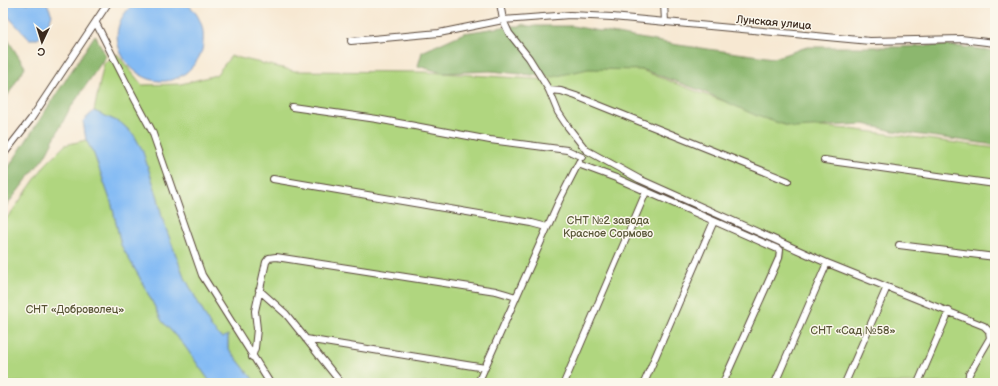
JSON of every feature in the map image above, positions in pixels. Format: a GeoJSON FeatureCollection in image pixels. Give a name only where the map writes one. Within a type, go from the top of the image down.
{"type":"FeatureCollection","features":[{"type":"Feature","properties":{"kind":"street"},"geometry":{"type":"LineString","coordinates":[[3,154],[31,119],[108,3]]}},
{"type":"Feature","properties":{"kind":"street"},"geometry":{"type":"LineString","coordinates":[[500,3],[503,20],[509,33],[529,58],[549,90],[558,112],[586,150],[639,179],[828,263],[984,326],[992,332],[969,374],[968,383]]}},
{"type":"Feature","properties":{"kind":"street"},"geometry":{"type":"LineString","coordinates":[[664,3],[665,22]]}},
{"type":"Feature","properties":{"kind":"street","name":"Лунская улица"},"geometry":{"type":"LineString","coordinates":[[351,41],[439,33],[503,20],[570,15],[612,17],[870,41],[955,39],[995,43]]}},
{"type":"Feature","properties":{"kind":"street"},"geometry":{"type":"LineString","coordinates":[[96,23],[152,131],[202,275],[252,357],[270,383]]}},
{"type":"Feature","properties":{"kind":"street"},"geometry":{"type":"LineString","coordinates":[[549,90],[561,91],[576,96],[788,181]]}},
{"type":"Feature","properties":{"kind":"street"},"geometry":{"type":"LineString","coordinates":[[292,107],[377,119],[490,140],[567,150],[582,157]]}},
{"type":"Feature","properties":{"kind":"street"},"geometry":{"type":"LineString","coordinates":[[478,383],[559,201],[586,150]]}},
{"type":"Feature","properties":{"kind":"street"},"geometry":{"type":"LineString","coordinates":[[824,160],[995,184]]}},
{"type":"Feature","properties":{"kind":"street"},"geometry":{"type":"LineString","coordinates":[[578,164],[780,250],[779,258],[723,383]]}},
{"type":"Feature","properties":{"kind":"street"},"geometry":{"type":"LineString","coordinates":[[273,179],[532,223],[547,227]]}},
{"type":"Feature","properties":{"kind":"street"},"geometry":{"type":"LineString","coordinates":[[564,383],[646,192]]}},
{"type":"Feature","properties":{"kind":"street"},"geometry":{"type":"LineString","coordinates":[[644,383],[714,221]]}},
{"type":"Feature","properties":{"kind":"street"},"geometry":{"type":"LineString","coordinates":[[899,245],[995,257]]}},
{"type":"Feature","properties":{"kind":"street"},"geometry":{"type":"LineString","coordinates":[[252,357],[256,348],[258,329],[255,311],[266,262],[269,258],[276,257],[496,291],[516,297]]}},
{"type":"Feature","properties":{"kind":"street"},"geometry":{"type":"LineString","coordinates":[[775,383],[828,263]]}},
{"type":"Feature","properties":{"kind":"street"},"geometry":{"type":"LineString","coordinates":[[845,383],[887,287]]}},
{"type":"Feature","properties":{"kind":"street"},"geometry":{"type":"LineString","coordinates":[[259,290],[286,314],[341,383]]}},
{"type":"Feature","properties":{"kind":"street"},"geometry":{"type":"LineString","coordinates":[[918,383],[949,311]]}},
{"type":"Feature","properties":{"kind":"street"},"geometry":{"type":"LineString","coordinates":[[306,339],[485,368]]}},
{"type":"Feature","properties":{"kind":"green space","name":"СНТ №2 завода Красное Сормово"},"geometry":{"type":"Polygon","coordinates":[[[523,24],[703,94],[794,125],[850,129],[995,148],[995,383],[256,383],[228,348],[228,335],[222,338],[211,327],[183,274],[162,218],[158,198],[142,150],[134,135],[121,123],[94,111],[104,63],[117,54],[142,85],[181,84],[216,75],[231,56],[295,71],[425,72],[550,80],[511,35],[523,24]]]}},
{"type":"Feature","properties":{"kind":"green space"},"geometry":{"type":"Polygon","coordinates":[[[509,26],[572,26],[678,45],[774,58],[807,47],[902,47],[947,45],[995,51],[995,145],[893,131],[864,124],[794,128],[757,116],[702,91],[644,70],[588,69],[553,77],[490,71],[443,73],[418,66],[422,52],[464,33],[509,26]]]}},
{"type":"Feature","properties":{"kind":"green space"},"geometry":{"type":"Polygon","coordinates":[[[3,32],[25,67],[3,103],[3,32]]]}},
{"type":"Feature","properties":{"kind":"green space"},"geometry":{"type":"Polygon","coordinates":[[[95,35],[106,56],[69,110],[45,156],[3,210],[3,176],[95,35]]]}},
{"type":"Feature","properties":{"kind":"green space","name":"СНТ «Доброволец»"},"geometry":{"type":"Polygon","coordinates":[[[86,140],[94,154],[112,205],[121,245],[162,321],[184,345],[211,383],[3,383],[3,222],[45,165],[65,145],[86,140]]]}},
{"type":"Feature","properties":{"kind":"water"},"geometry":{"type":"Polygon","coordinates":[[[3,3],[47,3],[52,15],[45,32],[38,39],[29,39],[3,11],[3,3]]]}},
{"type":"Feature","properties":{"kind":"water"},"geometry":{"type":"Polygon","coordinates":[[[135,3],[186,3],[191,7],[198,16],[203,31],[203,46],[201,53],[192,67],[176,78],[159,81],[143,76],[130,66],[121,52],[117,36],[121,19],[135,3]]]}},
{"type":"Feature","properties":{"kind":"water"},"geometry":{"type":"Polygon","coordinates":[[[94,111],[121,123],[134,135],[142,149],[158,198],[162,218],[183,274],[211,327],[222,338],[228,335],[228,348],[256,383],[211,383],[184,345],[162,321],[121,245],[112,205],[94,154],[86,140],[83,121],[94,111]]]}},
{"type":"Feature","properties":{"kind":"park label","name":"СНТ «Сад №58»"},"geometry":{"type":"Point","coordinates":[853,330]}}]}
